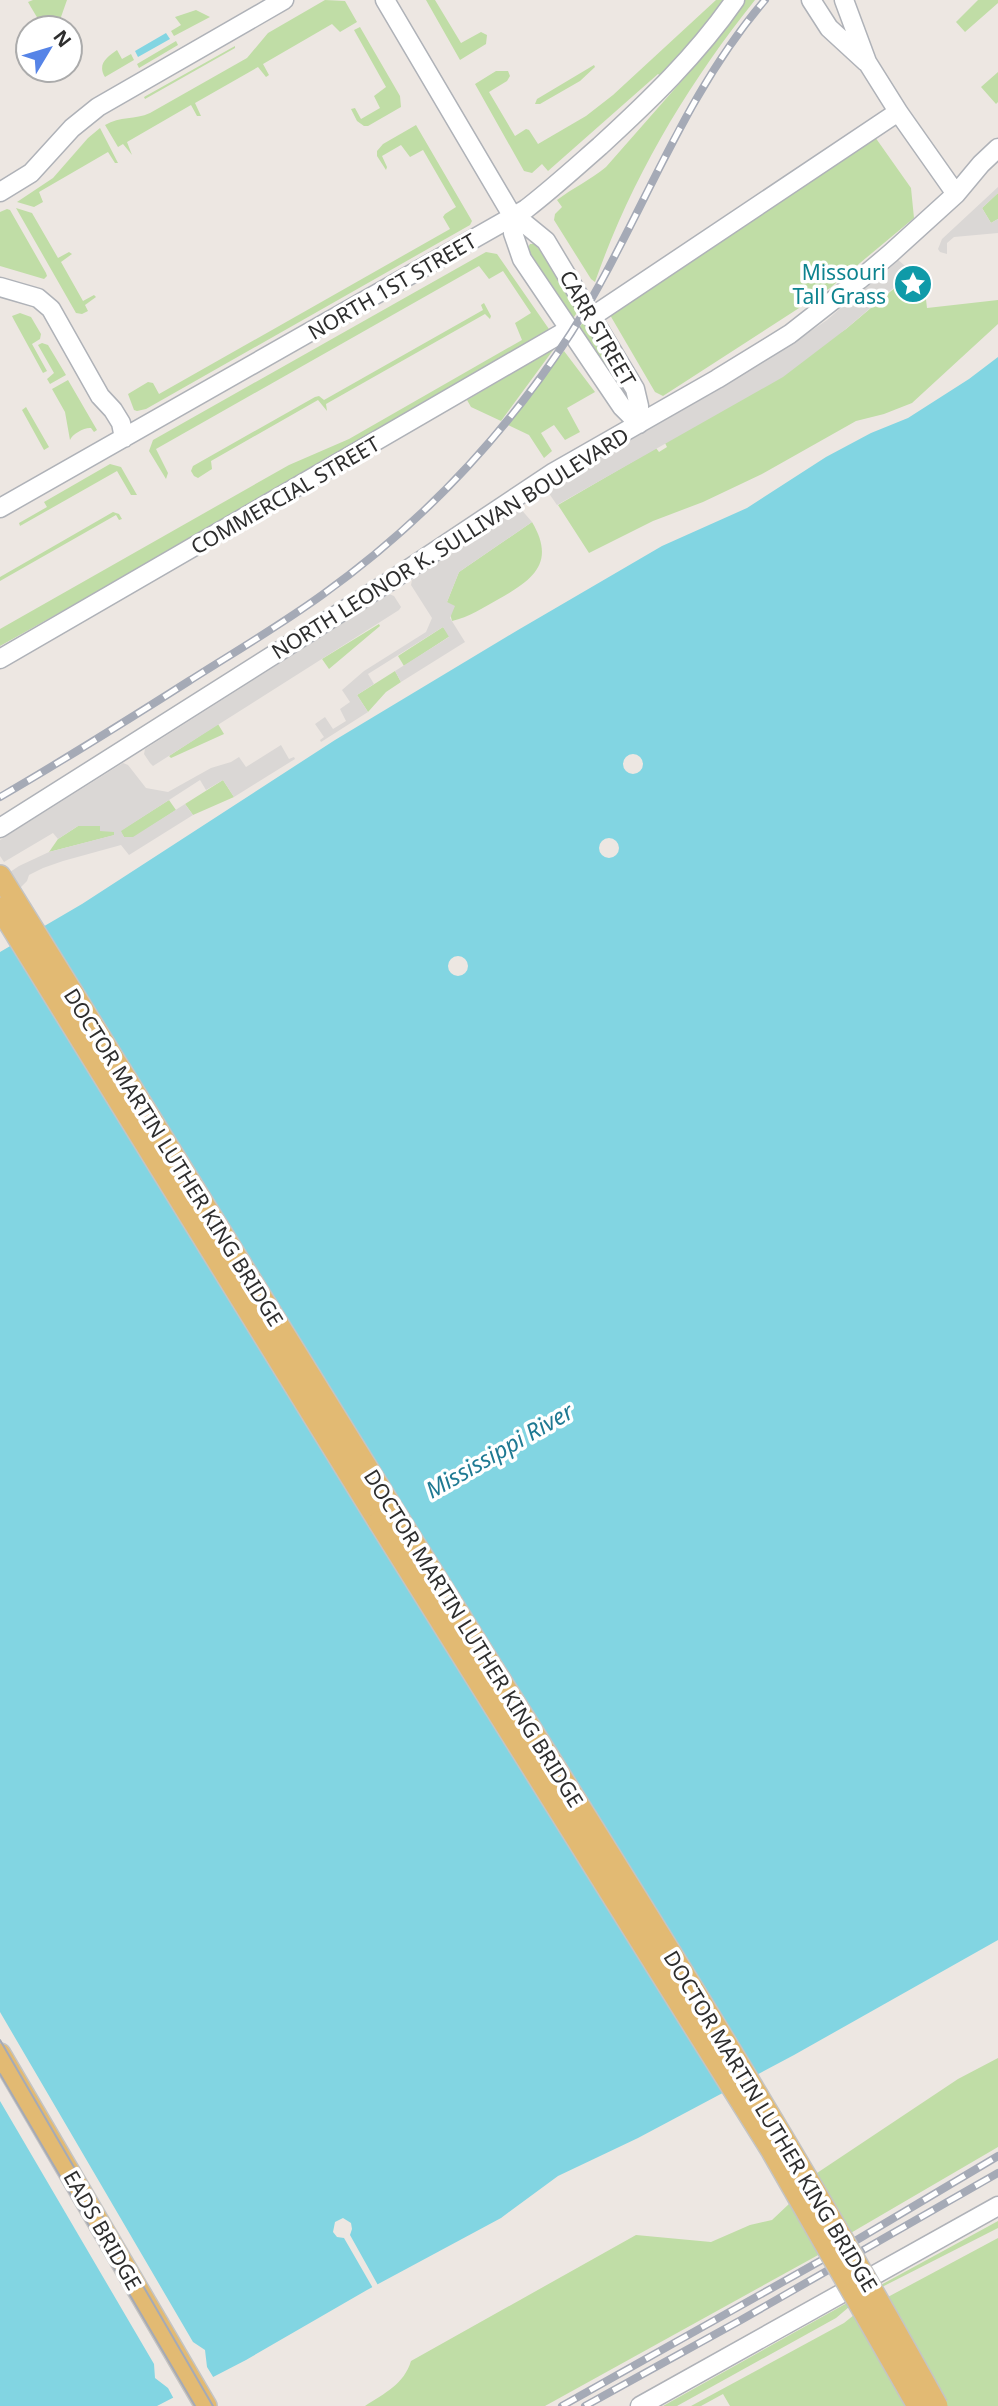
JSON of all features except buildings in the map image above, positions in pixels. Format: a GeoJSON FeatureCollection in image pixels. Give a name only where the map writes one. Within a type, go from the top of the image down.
{"type":"FeatureCollection","features":[{"type":"Feature","properties":{"kind":"main road","name":"DOCTOR MARTIN LUTHER KING BRIDGE"},"geometry":{"type":"LineString","coordinates":[[0,876],[704,2005],[859,2266],[937,2406]]}},
{"type":"Feature","properties":{"kind":"main road","name":"DOCTOR MARTIN LUTHER KING BRIDGE"},"geometry":{"type":"LineString","coordinates":[[0,908],[751,2117],[820,2232],[918,2406]]}},
{"type":"Feature","properties":{"kind":"main road","name":"EADS BRIDGE"},"geometry":{"type":"LineString","coordinates":[[0,2054],[206,2406]]}},
{"type":"Feature","properties":{"kind":"street"},"geometry":{"type":"LineString","coordinates":[[0,192],[31,173],[72,128],[98,107],[284,0]]}},
{"type":"Feature","properties":{"kind":"street","name":"CARR STREET"},"geometry":{"type":"LineString","coordinates":[[385,0],[513,217],[513,233],[522,259],[622,407],[639,424]]}},
{"type":"Feature","properties":{"kind":"street","name":"NORTH 1ST STREET"},"geometry":{"type":"LineString","coordinates":[[0,508],[513,217],[557,184],[656,93],[688,60],[735,0]]}},
{"type":"Feature","properties":{"kind":"street"},"geometry":{"type":"LineString","coordinates":[[811,0],[829,28],[867,62]]}},
{"type":"Feature","properties":{"kind":"street"},"geometry":{"type":"LineString","coordinates":[[844,0],[867,62],[898,112],[956,194]]}},
{"type":"Feature","properties":{"kind":"street"},"geometry":{"type":"LineString","coordinates":[[593,316],[898,112]]}},
{"type":"Feature","properties":{"kind":"street","name":"NORTH LEONOR K. SULLIVAN BOULEVARD"},"geometry":{"type":"LineString","coordinates":[[0,828],[396,578],[554,472],[790,334],[859,280],[956,194],[981,163],[998,148]]}},
{"type":"Feature","properties":{"kind":"street","name":"CARR STREET"},"geometry":{"type":"LineString","coordinates":[[513,217],[546,241],[593,316],[635,389],[639,424]]}},
{"type":"Feature","properties":{"kind":"street"},"geometry":{"type":"LineString","coordinates":[[0,287],[45,302],[57,317],[100,396],[110,425],[124,438]]}},
{"type":"Feature","properties":{"kind":"street","name":"COMMERCIAL STREET"},"geometry":{"type":"LineString","coordinates":[[0,659],[569,329]]}},
{"type":"Feature","properties":{"kind":"street"},"geometry":{"type":"LineString","coordinates":[[640,2406],[998,2206]]}},
{"type":"Feature","properties":{"kind":"green space"},"geometry":{"type":"Polygon","coordinates":[[[67,0],[62,14],[35,14],[28,2],[67,0]]]}},
{"type":"Feature","properties":{"kind":"green space"},"geometry":{"type":"Polygon","coordinates":[[[325,0],[345,1],[357,22],[340,32],[332,24],[263,64],[269,75],[266,77],[258,67],[195,103],[201,116],[197,116],[191,105],[127,142],[132,155],[123,144],[118,147],[105,125],[150,113],[247,58],[268,33],[325,0]]]}},
{"type":"Feature","properties":{"kind":"green space"},"geometry":{"type":"Polygon","coordinates":[[[426,0],[435,0],[461,43],[481,32],[487,35],[486,44],[460,60],[426,0]]]}},
{"type":"Feature","properties":{"kind":"green space"},"geometry":{"type":"Polygon","coordinates":[[[716,0],[724,0],[695,41],[662,77],[658,74],[548,171],[542,164],[532,173],[524,171],[475,84],[496,71],[508,71],[510,76],[507,81],[489,92],[515,136],[526,129],[529,130],[538,144],[586,116],[613,95],[716,0]]]}},
{"type":"Feature","properties":{"kind":"green space"},"geometry":{"type":"Polygon","coordinates":[[[743,0],[755,0],[706,65],[663,134],[626,206],[595,282],[554,220],[555,214],[562,207],[557,200],[606,167],[686,76],[743,0]]]}},
{"type":"Feature","properties":{"kind":"green space"},"geometry":{"type":"Polygon","coordinates":[[[978,0],[998,0],[998,3],[965,32],[956,22],[978,0]]]}},
{"type":"Feature","properties":{"kind":"green space"},"geometry":{"type":"Polygon","coordinates":[[[196,10],[210,17],[174,36],[171,31],[181,25],[175,17],[196,10]]]}},
{"type":"Feature","properties":{"kind":"green space"},"geometry":{"type":"Polygon","coordinates":[[[360,27],[400,96],[401,107],[368,126],[357,121],[351,109],[355,108],[361,119],[380,108],[374,96],[386,87],[354,30],[360,27]]]}},
{"type":"Feature","properties":{"kind":"green space"},"geometry":{"type":"Polygon","coordinates":[[[176,41],[178,45],[139,68],[137,64],[176,41]]]}},
{"type":"Feature","properties":{"kind":"green space"},"geometry":{"type":"Polygon","coordinates":[[[235,48],[145,99],[144,97],[235,48]]]}},
{"type":"Feature","properties":{"kind":"green space"},"geometry":{"type":"Polygon","coordinates":[[[117,50],[122,59],[131,54],[134,60],[105,77],[103,65],[117,50]]]}},
{"type":"Feature","properties":{"kind":"green space"},"geometry":{"type":"Polygon","coordinates":[[[594,65],[580,81],[540,104],[535,104],[537,99],[594,65]]]}},
{"type":"Feature","properties":{"kind":"green space"},"geometry":{"type":"Polygon","coordinates":[[[998,72],[998,102],[996,104],[981,87],[998,72]]]}},
{"type":"Feature","properties":{"kind":"green space"},"geometry":{"type":"Polygon","coordinates":[[[416,125],[472,221],[470,225],[146,409],[134,410],[128,394],[148,382],[153,383],[159,394],[450,229],[443,217],[456,207],[423,150],[410,157],[401,145],[382,156],[386,170],[377,156],[377,151],[383,144],[416,125]]]}},
{"type":"Feature","properties":{"kind":"green space"},"geometry":{"type":"Polygon","coordinates":[[[100,128],[118,163],[115,163],[108,152],[39,192],[43,202],[34,207],[17,202],[53,178],[100,128]]]}},
{"type":"Feature","properties":{"kind":"green space"},"geometry":{"type":"Polygon","coordinates":[[[875,137],[911,188],[914,218],[830,288],[663,396],[655,392],[610,315],[875,137]]]}},
{"type":"Feature","properties":{"kind":"green space"},"geometry":{"type":"Polygon","coordinates":[[[998,193],[998,219],[991,223],[982,208],[998,193]]]}},
{"type":"Feature","properties":{"kind":"green space"},"geometry":{"type":"Polygon","coordinates":[[[16,208],[32,213],[58,258],[69,252],[72,254],[61,262],[83,301],[94,295],[96,297],[85,305],[88,311],[76,313],[16,208]]]}},
{"type":"Feature","properties":{"kind":"green space"},"geometry":{"type":"Polygon","coordinates":[[[7,209],[46,273],[44,279],[0,266],[0,212],[7,209]]]}},
{"type":"Feature","properties":{"kind":"green space"},"geometry":{"type":"Polygon","coordinates":[[[530,244],[539,249],[578,311],[572,320],[529,253],[527,249],[530,244]]]}},
{"type":"Feature","properties":{"kind":"green space"},"geometry":{"type":"Polygon","coordinates":[[[486,252],[497,254],[551,332],[334,459],[0,646],[0,629],[289,465],[349,439],[522,340],[515,323],[531,313],[503,271],[489,279],[479,266],[156,449],[168,473],[166,479],[149,451],[153,440],[486,252]]]}},
{"type":"Feature","properties":{"kind":"green space"},"geometry":{"type":"Polygon","coordinates":[[[916,270],[921,270],[923,274],[927,308],[998,300],[998,324],[912,403],[856,421],[762,474],[703,502],[653,521],[589,553],[558,505],[656,448],[659,452],[667,447],[665,443],[846,329],[916,270]]]}},
{"type":"Feature","properties":{"kind":"green space"},"geometry":{"type":"Polygon","coordinates":[[[484,303],[490,319],[485,314],[326,404],[327,411],[318,400],[211,461],[212,469],[198,478],[191,471],[193,466],[315,397],[319,396],[324,400],[483,310],[481,305],[484,303]]]}},
{"type":"Feature","properties":{"kind":"green space"},"geometry":{"type":"Polygon","coordinates":[[[20,313],[31,317],[41,334],[40,339],[32,344],[47,371],[43,373],[12,316],[20,313]]]}},
{"type":"Feature","properties":{"kind":"green space"},"geometry":{"type":"Polygon","coordinates":[[[584,321],[624,387],[624,392],[578,329],[584,321]]]}},
{"type":"Feature","properties":{"kind":"green space"},"geometry":{"type":"Polygon","coordinates":[[[559,342],[501,421],[471,407],[467,400],[533,361],[538,354],[559,342]]]}},
{"type":"Feature","properties":{"kind":"green space"},"geometry":{"type":"Polygon","coordinates":[[[38,345],[48,345],[66,375],[50,384],[47,379],[54,373],[38,345]]]}},
{"type":"Feature","properties":{"kind":"green space"},"geometry":{"type":"Polygon","coordinates":[[[564,351],[595,392],[567,408],[580,432],[565,440],[554,425],[541,433],[552,451],[544,458],[529,435],[508,425],[564,351]]]}},
{"type":"Feature","properties":{"kind":"green space"},"geometry":{"type":"Polygon","coordinates":[[[68,380],[97,430],[82,430],[70,440],[65,412],[52,389],[68,380]]]}},
{"type":"Feature","properties":{"kind":"green space"},"geometry":{"type":"Polygon","coordinates":[[[26,407],[49,447],[44,450],[22,410],[26,407]]]}},
{"type":"Feature","properties":{"kind":"green space"},"geometry":{"type":"Polygon","coordinates":[[[110,464],[121,467],[137,495],[131,495],[117,471],[20,526],[19,523],[47,507],[44,502],[110,464]]]}},
{"type":"Feature","properties":{"kind":"green space"},"geometry":{"type":"Polygon","coordinates":[[[113,512],[119,514],[122,519],[119,520],[116,515],[0,581],[0,577],[113,512]]]}},
{"type":"Feature","properties":{"kind":"green space"},"geometry":{"type":"Polygon","coordinates":[[[532,522],[542,549],[537,570],[509,593],[476,612],[452,621],[447,602],[459,572],[532,522]]]}},
{"type":"Feature","properties":{"kind":"green space"},"geometry":{"type":"Polygon","coordinates":[[[379,624],[380,626],[329,669],[322,659],[379,624]]]}},
{"type":"Feature","properties":{"kind":"green space"},"geometry":{"type":"Polygon","coordinates":[[[443,627],[450,636],[404,666],[398,656],[443,627]]]}},
{"type":"Feature","properties":{"kind":"green space"},"geometry":{"type":"Polygon","coordinates":[[[395,671],[401,682],[386,692],[368,712],[357,695],[395,671]]]}},
{"type":"Feature","properties":{"kind":"green space"},"geometry":{"type":"Polygon","coordinates":[[[218,724],[224,734],[171,758],[169,756],[218,724]]]}},
{"type":"Feature","properties":{"kind":"green space"},"geometry":{"type":"Polygon","coordinates":[[[223,780],[234,797],[193,815],[185,804],[223,780]]]}},
{"type":"Feature","properties":{"kind":"green space"},"geometry":{"type":"Polygon","coordinates":[[[169,800],[176,810],[133,838],[124,837],[120,831],[169,800]]]}},
{"type":"Feature","properties":{"kind":"green space"},"geometry":{"type":"Polygon","coordinates":[[[78,826],[100,826],[114,831],[115,835],[49,852],[58,839],[78,826]]]}},
{"type":"Feature","properties":{"kind":"green space"},"geometry":{"type":"Polygon","coordinates":[[[998,2058],[998,2147],[849,2234],[814,2175],[958,2079],[998,2058]]]}},
{"type":"Feature","properties":{"kind":"green space"},"geometry":{"type":"Polygon","coordinates":[[[790,2203],[820,2254],[545,2406],[365,2406],[399,2382],[411,2361],[636,2235],[711,2242],[750,2225],[772,2220],[790,2203]]]}},
{"type":"Feature","properties":{"kind":"green space"},"geometry":{"type":"Polygon","coordinates":[[[998,2221],[998,2228],[880,2288],[879,2286],[998,2221]]]}},
{"type":"Feature","properties":{"kind":"green space"},"geometry":{"type":"Polygon","coordinates":[[[998,2238],[998,2406],[946,2406],[886,2298],[998,2238]]]}},
{"type":"Feature","properties":{"kind":"green space"},"geometry":{"type":"Polygon","coordinates":[[[847,2303],[849,2307],[836,2318],[677,2406],[663,2406],[847,2303]]]}},
{"type":"Feature","properties":{"kind":"green space"},"geometry":{"type":"Polygon","coordinates":[[[854,2315],[905,2406],[730,2406],[723,2394],[701,2406],[691,2406],[844,2323],[854,2315]]]}},
{"type":"Feature","properties":{"kind":"shaded area"},"geometry":{"type":"Polygon","coordinates":[[[998,187],[998,193],[982,208],[991,223],[998,219],[998,233],[954,237],[947,243],[947,254],[940,252],[938,249],[942,239],[998,187]]]}},
{"type":"Feature","properties":{"kind":"shaded area"},"geometry":{"type":"Polygon","coordinates":[[[897,259],[912,272],[846,329],[783,377],[557,505],[548,492],[550,485],[780,352],[827,320],[897,259]]]}},
{"type":"Feature","properties":{"kind":"shaded area"},"geometry":{"type":"Polygon","coordinates":[[[520,508],[532,522],[459,572],[447,602],[455,606],[450,618],[465,642],[401,682],[395,671],[449,637],[443,627],[368,674],[374,684],[357,695],[368,712],[321,742],[324,737],[315,724],[325,717],[333,729],[346,721],[340,709],[350,702],[342,690],[364,671],[426,632],[432,618],[411,585],[412,580],[514,509],[520,508]]]}},
{"type":"Feature","properties":{"kind":"shaded area"},"geometry":{"type":"Polygon","coordinates":[[[389,594],[394,596],[401,607],[399,610],[153,766],[150,763],[144,754],[145,749],[389,594]]]}},
{"type":"Feature","properties":{"kind":"shaded area"},"geometry":{"type":"Polygon","coordinates":[[[281,745],[289,759],[295,759],[234,797],[223,780],[206,790],[200,780],[121,831],[124,837],[133,837],[185,804],[193,815],[129,855],[121,845],[63,861],[29,875],[20,888],[10,872],[19,866],[49,852],[114,835],[114,832],[100,831],[100,826],[78,826],[58,839],[53,833],[4,862],[0,856],[0,840],[123,763],[128,765],[146,788],[168,792],[211,768],[239,757],[246,767],[281,745]]]}},
{"type":"Feature","properties":{"kind":"water"},"geometry":{"type":"Polygon","coordinates":[[[166,33],[170,39],[138,57],[135,51],[166,33]]]}},
{"type":"Feature","properties":{"kind":"water","name":"Mississippi River"},"geometry":{"type":"Polygon","coordinates":[[[998,357],[998,1940],[794,2055],[638,2138],[558,2176],[501,2218],[367,2290],[246,2360],[157,2406],[0,2406],[0,952],[82,904],[335,740],[518,630],[662,546],[747,508],[826,457],[871,433],[908,418],[998,357]]]}},
{"type":"Feature","properties":{"kind":"pier"},"geometry":{"type":"Polygon","coordinates":[[[633,754],[640,757],[643,764],[640,771],[633,774],[626,771],[623,764],[626,757],[633,754]]]}},
{"type":"Feature","properties":{"kind":"pier"},"geometry":{"type":"Polygon","coordinates":[[[609,838],[616,841],[619,848],[616,855],[609,858],[602,855],[599,848],[602,841],[609,838]]]}},
{"type":"Feature","properties":{"kind":"pier"},"geometry":{"type":"Polygon","coordinates":[[[458,956],[465,959],[468,966],[465,973],[458,976],[451,973],[448,966],[451,959],[458,956]]]}},
{"type":"Feature","properties":{"kind":"pier"},"geometry":{"type":"Polygon","coordinates":[[[0,2012],[193,2342],[205,2350],[207,2367],[215,2380],[175,2401],[168,2388],[155,2378],[154,2364],[0,2101],[0,2012]]]}},
{"type":"Feature","properties":{"kind":"pier"},"geometry":{"type":"Polygon","coordinates":[[[343,2218],[351,2223],[350,2235],[379,2287],[374,2290],[344,2238],[337,2237],[333,2232],[335,2222],[343,2218]]]}},
{"type":"Feature","properties":{"kind":"tram line"},"geometry":{"type":"LineString","coordinates":[[0,2040],[213,2406]]}},
{"type":"Feature","properties":{"kind":"tram line"},"geometry":{"type":"LineString","coordinates":[[0,2074],[195,2406]]}},
{"type":"Feature","properties":{"kind":"railway"},"geometry":{"type":"LineString","coordinates":[[0,797],[118,726],[306,606],[358,568],[427,508],[459,476],[518,407],[571,333],[596,291],[684,120],[735,38],[765,0]]}},
{"type":"Feature","properties":{"kind":"railway"},"geometry":{"type":"LineString","coordinates":[[562,2406],[845,2247],[998,2156]]}},
{"type":"Feature","properties":{"kind":"railway"},"geometry":{"type":"LineString","coordinates":[[585,2406],[998,2173]]}},
{"type":"Feature","properties":{"kind":"place","name":"Missouri Tall Grass"},"geometry":{"type":"Point","coordinates":[913,284]}}]}
